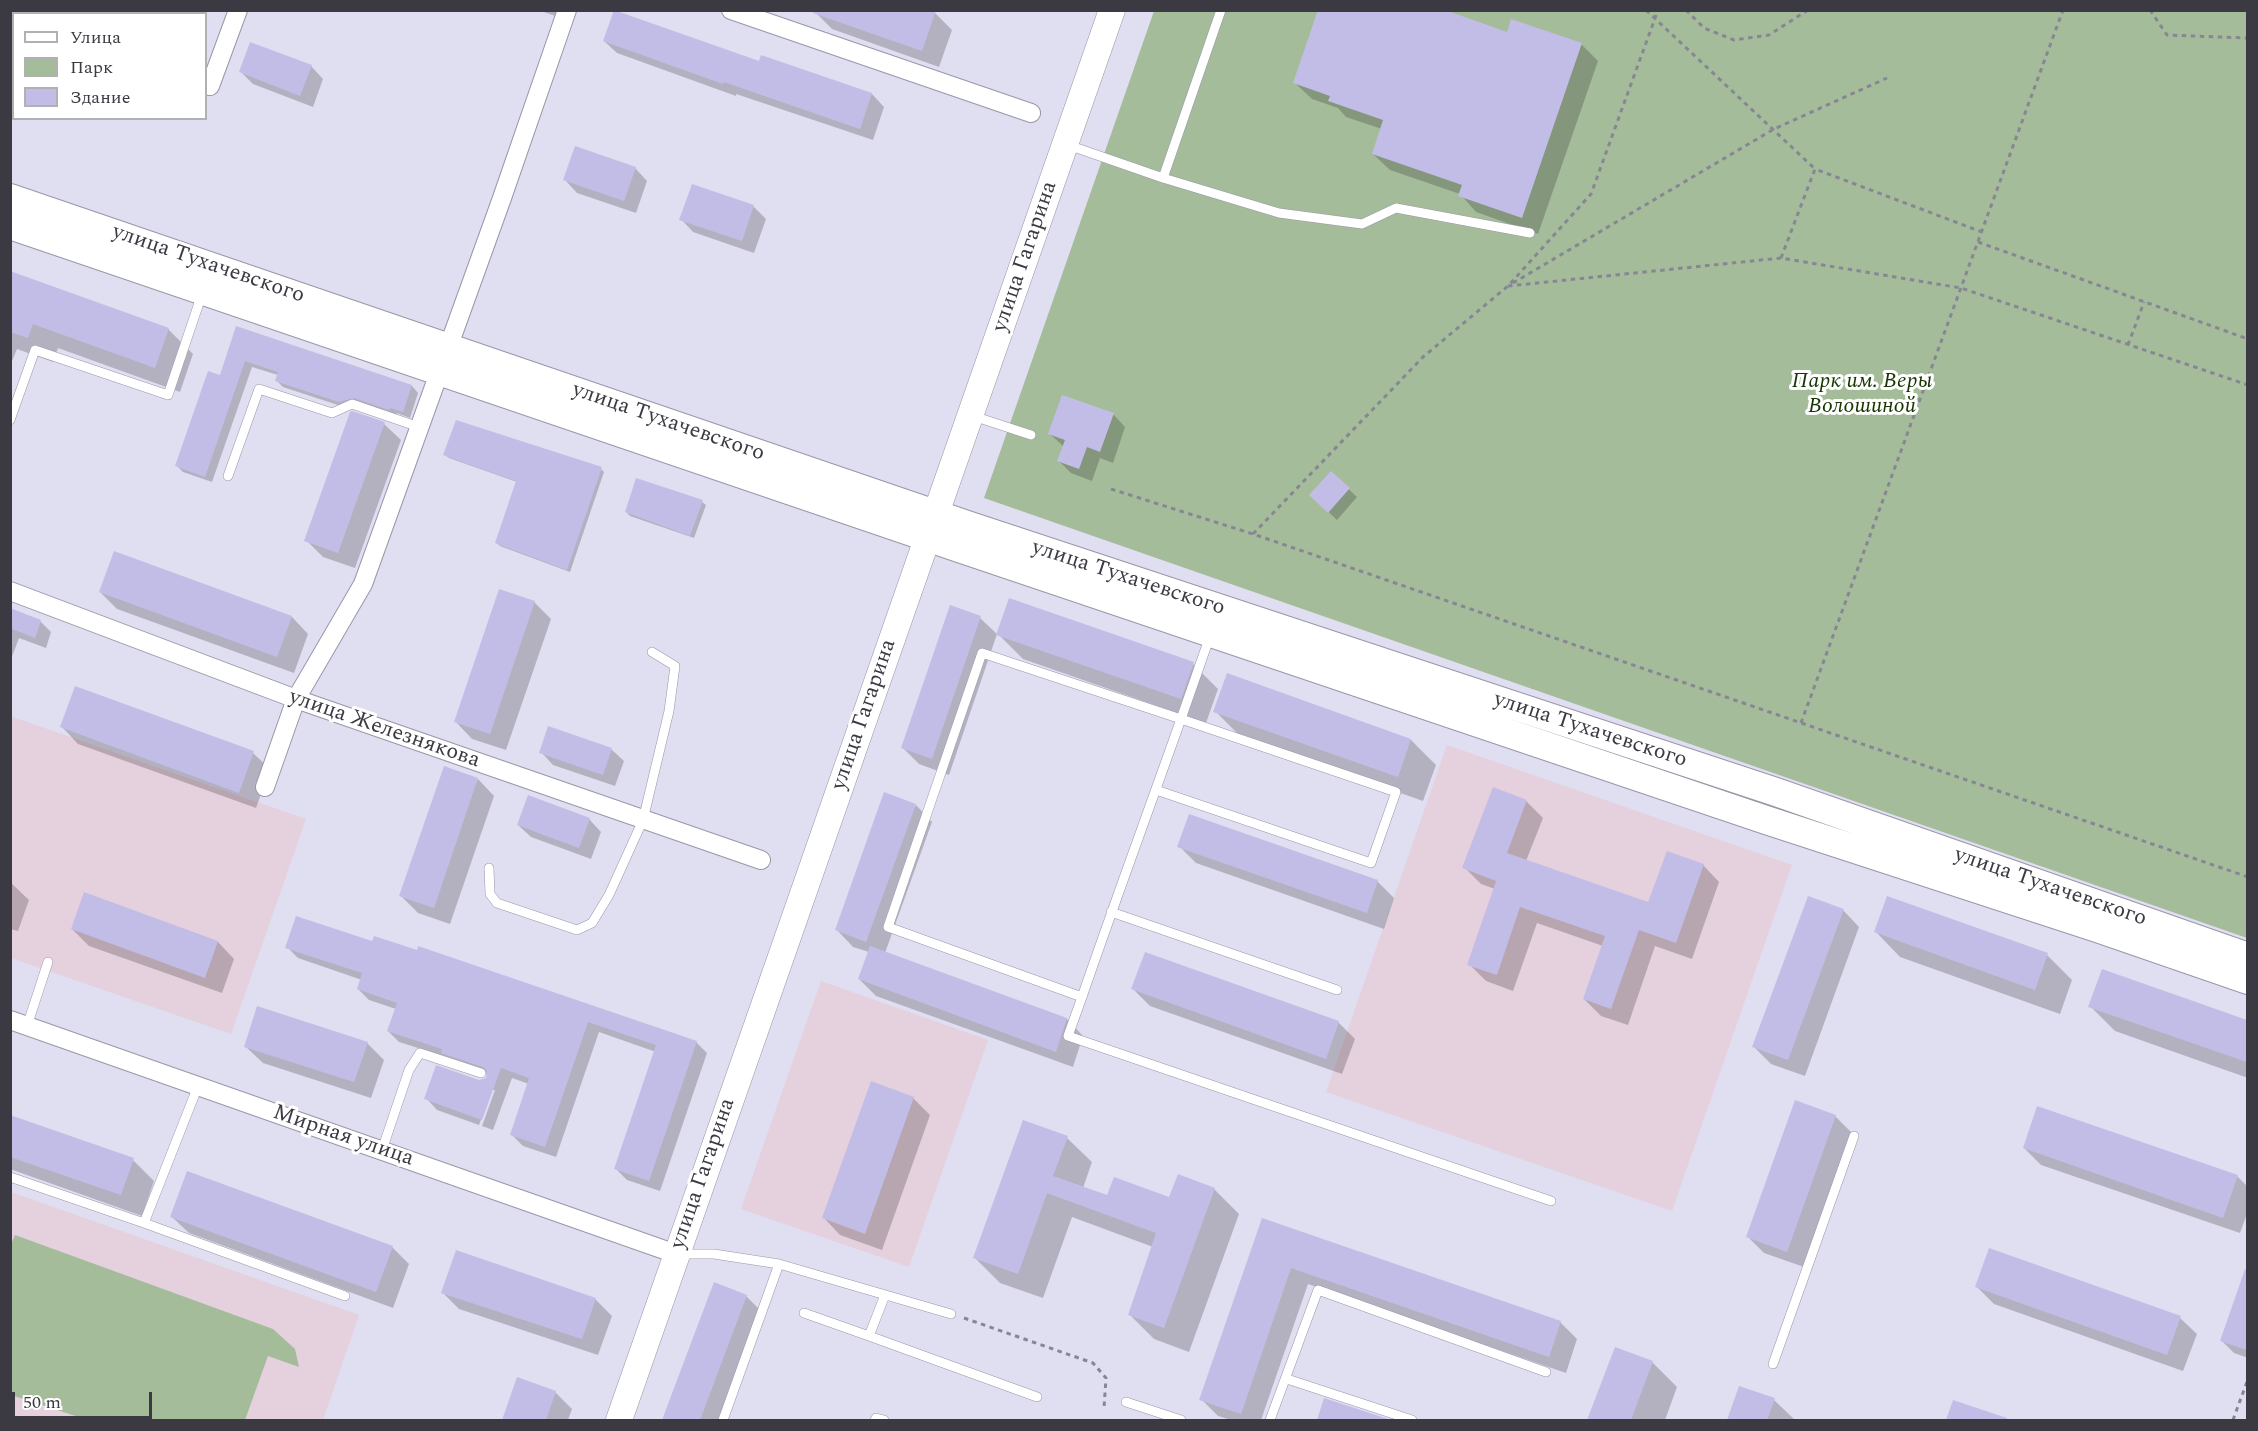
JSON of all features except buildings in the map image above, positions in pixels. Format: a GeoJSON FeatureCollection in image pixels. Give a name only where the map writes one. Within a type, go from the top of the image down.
{"type":"FeatureCollection","features":[{"type":"Feature","properties":{"kind":"main road","name":"улица Тухачевского"},"geometry":{"type":"LineString","coordinates":[[10,198],[208,278],[1215,621],[1755,817],[2097,928],[2247,981]]}},
{"type":"Feature","properties":{"kind":"main road","name":"улица Тухачевского"},"geometry":{"type":"LineString","coordinates":[[10,225],[208,278]]}},
{"type":"Feature","properties":{"kind":"main road","name":"улица Тухачевского"},"geometry":{"type":"LineString","coordinates":[[1215,621],[1776,792],[2247,957]]}},
{"type":"Feature","properties":{"kind":"street"},"geometry":{"type":"LineString","coordinates":[[210,86],[238,10]]}},
{"type":"Feature","properties":{"kind":"street"},"geometry":{"type":"LineString","coordinates":[[265,788],[296,699],[363,584],[567,10]]}},
{"type":"Feature","properties":{"kind":"street"},"geometry":{"type":"LineString","coordinates":[[731,10],[1031,113]]}},
{"type":"Feature","properties":{"kind":"street","name":"улица Гагарина"},"geometry":{"type":"LineString","coordinates":[[619,1420],[1112,10]]}},
{"type":"Feature","properties":{"kind":"street","name":"улица Железнякова"},"geometry":{"type":"LineString","coordinates":[[10,591],[296,699],[761,860]]}},
{"type":"Feature","properties":{"kind":"street","name":"Мирная улица"},"geometry":{"type":"LineString","coordinates":[[19,1023],[676,1254]]}},
{"type":"Feature","properties":{"kind":"lane"},"geometry":{"type":"LineString","coordinates":[[1163,178],[1221,10]]}},
{"type":"Feature","properties":{"kind":"lane"},"geometry":{"type":"LineString","coordinates":[[1065,144],[1163,178],[1278,213],[1362,224],[1396,208],[1530,233]]}},
{"type":"Feature","properties":{"kind":"lane"},"geometry":{"type":"LineString","coordinates":[[10,420],[35,350],[168,395],[208,278]]}},
{"type":"Feature","properties":{"kind":"lane"},"geometry":{"type":"LineString","coordinates":[[228,476],[259,388],[332,413],[352,404],[419,427]]}},
{"type":"Feature","properties":{"kind":"lane"},"geometry":{"type":"LineString","coordinates":[[970,416],[1031,435]]}},
{"type":"Feature","properties":{"kind":"lane"},"geometry":{"type":"LineString","coordinates":[[1215,621],[1068,1036],[1551,1201]]}},
{"type":"Feature","properties":{"kind":"lane"},"geometry":{"type":"LineString","coordinates":[[489,868],[490,894],[497,903],[577,930],[592,923],[609,895],[643,820],[669,711],[675,666],[652,652]]}},
{"type":"Feature","properties":{"kind":"lane"},"geometry":{"type":"LineString","coordinates":[[1082,997],[888,927],[982,653],[1396,792],[1371,863],[1156,790]]}},
{"type":"Feature","properties":{"kind":"lane"},"geometry":{"type":"LineString","coordinates":[[1112,912],[1337,990]]}},
{"type":"Feature","properties":{"kind":"lane"},"geometry":{"type":"LineString","coordinates":[[19,1023],[48,962]]}},
{"type":"Feature","properties":{"kind":"lane"},"geometry":{"type":"LineString","coordinates":[[382,1150],[409,1070],[420,1053],[481,1073]]}},
{"type":"Feature","properties":{"kind":"lane"},"geometry":{"type":"LineString","coordinates":[[144,1223],[198,1086]]}},
{"type":"Feature","properties":{"kind":"lane"},"geometry":{"type":"LineString","coordinates":[[1773,1364],[1854,1136]]}},
{"type":"Feature","properties":{"kind":"lane"},"geometry":{"type":"LineString","coordinates":[[10,1177],[345,1296]]}},
{"type":"Feature","properties":{"kind":"lane"},"geometry":{"type":"LineString","coordinates":[[676,1254],[714,1254],[779,1264],[951,1314]]}},
{"type":"Feature","properties":{"kind":"lane"},"geometry":{"type":"LineString","coordinates":[[723,1420],[779,1264]]}},
{"type":"Feature","properties":{"kind":"lane"},"geometry":{"type":"LineString","coordinates":[[1270,1420],[1318,1290],[1546,1372]]}},
{"type":"Feature","properties":{"kind":"lane"},"geometry":{"type":"LineString","coordinates":[[869,1336],[885,1295]]}},
{"type":"Feature","properties":{"kind":"lane"},"geometry":{"type":"LineString","coordinates":[[804,1313],[1037,1396]]}},
{"type":"Feature","properties":{"kind":"lane"},"geometry":{"type":"LineString","coordinates":[[1287,1378],[1412,1420]]}},
{"type":"Feature","properties":{"kind":"lane"},"geometry":{"type":"LineString","coordinates":[[1126,1402],[1181,1420]]}},
{"type":"Feature","properties":{"kind":"lane"},"geometry":{"type":"LineString","coordinates":[[875,1420],[876,1418],[884,1420]]}},
{"type":"Feature","properties":{"kind":"path"},"geometry":{"type":"LineString","coordinates":[[1646,10],[1815,169],[1982,232]]}},
{"type":"Feature","properties":{"kind":"path"},"geometry":{"type":"LineString","coordinates":[[1253,534],[1423,357],[1508,286],[1591,194],[1658,10]]}},
{"type":"Feature","properties":{"kind":"path"},"geometry":{"type":"LineString","coordinates":[[1686,10],[1704,28],[1734,40],[1769,35],[1808,10]]}},
{"type":"Feature","properties":{"kind":"path"},"geometry":{"type":"LineString","coordinates":[[1801,723],[2063,10]]}},
{"type":"Feature","properties":{"kind":"path"},"geometry":{"type":"LineString","coordinates":[[2150,10],[2167,35],[2247,38]]}},
{"type":"Feature","properties":{"kind":"path"},"geometry":{"type":"LineString","coordinates":[[1508,286],[1774,129],[1887,78]]}},
{"type":"Feature","properties":{"kind":"path"},"geometry":{"type":"LineString","coordinates":[[1781,258],[1815,169]]}},
{"type":"Feature","properties":{"kind":"path"},"geometry":{"type":"LineString","coordinates":[[1978,242],[2247,339]]}},
{"type":"Feature","properties":{"kind":"path"},"geometry":{"type":"LineString","coordinates":[[1508,286],[1781,258],[1961,288],[2247,385]]}},
{"type":"Feature","properties":{"kind":"path"},"geometry":{"type":"LineString","coordinates":[[2128,345],[2144,302]]}},
{"type":"Feature","properties":{"kind":"path"},"geometry":{"type":"LineString","coordinates":[[1111,489],[1253,534],[2247,877]]}},
{"type":"Feature","properties":{"kind":"path"},"geometry":{"type":"LineString","coordinates":[[951,1314],[1093,1363],[1106,1378],[1104,1408]]}},
{"type":"Feature","properties":{"kind":"path"},"geometry":{"type":"LineString","coordinates":[[2233,1420],[2247,1380]]}},
{"type":"Feature","properties":{"kind":"shaded area"},"geometry":{"type":"Polygon","coordinates":[[[10,716],[306,819],[231,1034],[11,958],[10,716]]]}},
{"type":"Feature","properties":{"kind":"shaded area"},"geometry":{"type":"Polygon","coordinates":[[[1447,745],[1792,865],[1672,1211],[1326,1092],[1447,745]]]}},
{"type":"Feature","properties":{"kind":"shaded area"},"geometry":{"type":"Polygon","coordinates":[[[821,981],[988,1040],[909,1267],[741,1209],[821,981]]]}},
{"type":"Feature","properties":{"kind":"shaded area"},"geometry":{"type":"Polygon","coordinates":[[[11,1192],[359,1315],[323,1420],[11,1420],[11,1192]]]}},
{"type":"Feature","properties":{"kind":"green space","name":"Парк им. Веры Волошиной"},"geometry":{"type":"Polygon","coordinates":[[[1154,11],[2247,11],[2247,938],[984,498],[1154,11]]]}},
{"type":"Feature","properties":{"kind":"green space"},"geometry":{"type":"Polygon","coordinates":[[[15,1235],[273,1329],[295,1349],[299,1367],[268,1356],[245,1420],[88,1420],[11,1395],[10,1247],[15,1235]]]}}]}
